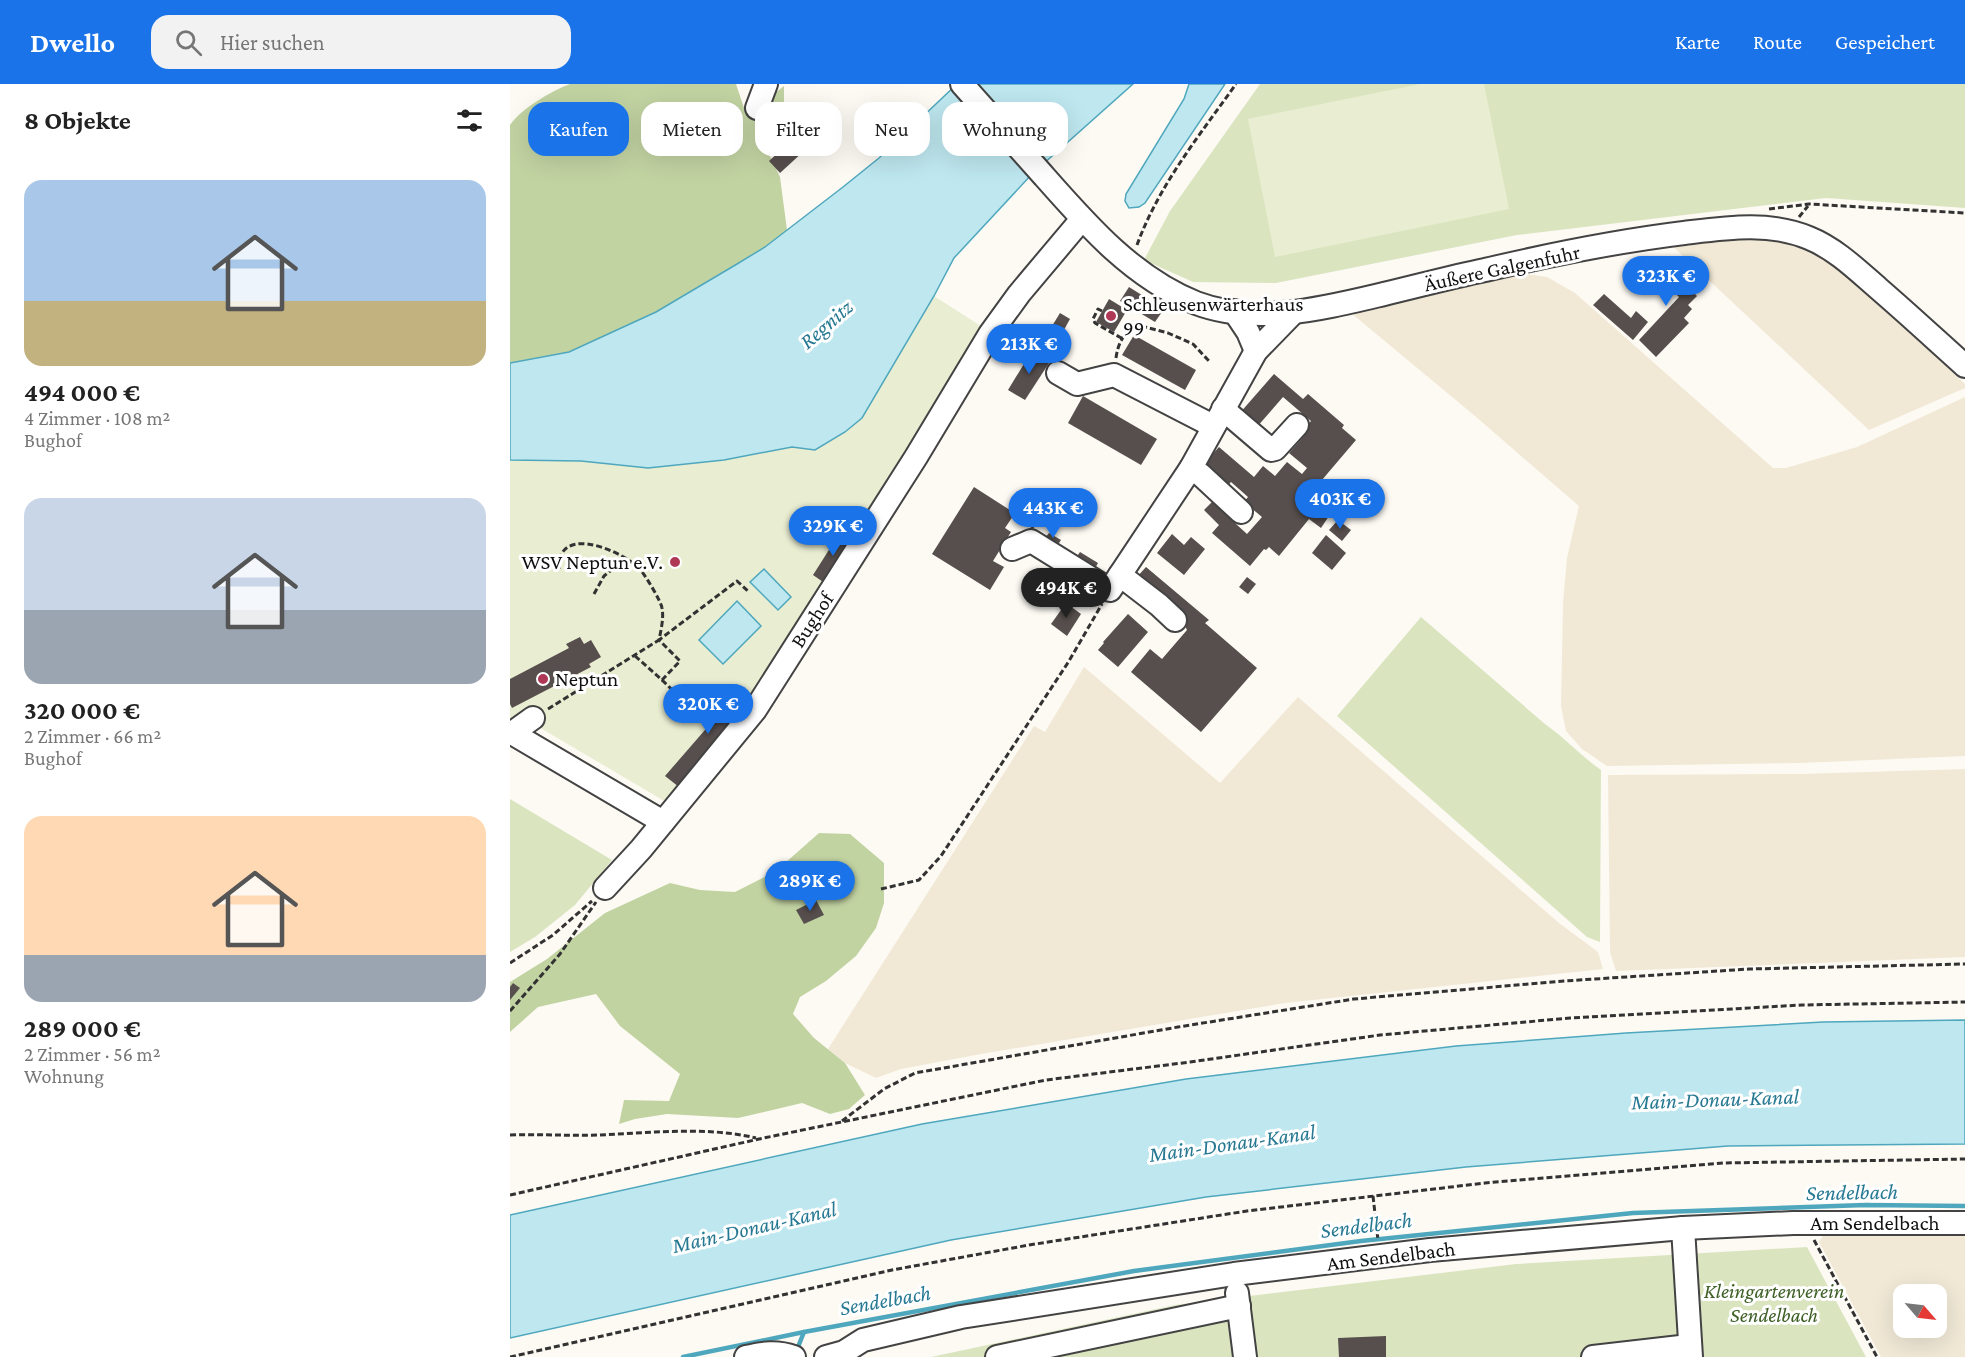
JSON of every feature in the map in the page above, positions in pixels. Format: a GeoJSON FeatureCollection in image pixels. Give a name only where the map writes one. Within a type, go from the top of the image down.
{"type":"FeatureCollection","features":[{"type":"Feature","properties":{"kind":"street"},"geometry":{"type":"LineString","coordinates":[[760,102],[766,84]]}},
{"type":"Feature","properties":{"kind":"street","name":"Äußere Galgenfuhr"},"geometry":{"type":"LineString","coordinates":[[962,84],[1082,219],[1128,262],[1174,292],[1199,304],[1247,313],[1294,312],[1490,269],[1657,236],[1738,226],[1772,228],[1809,238],[1843,258],[1965,366]]}},
{"type":"Feature","properties":{"kind":"street","name":"Bughof"},"geometry":{"type":"LineString","coordinates":[[605,888],[663,822],[755,710],[916,457],[990,334],[1018,294],[1082,219]]}},
{"type":"Feature","properties":{"kind":"street"},"geometry":{"type":"LineString","coordinates":[[1234,311],[1248,332],[1256,351]]}},
{"type":"Feature","properties":{"kind":"street"},"geometry":{"type":"LineString","coordinates":[[1115,583],[1191,468],[1256,351],[1294,312]]}},
{"type":"Feature","properties":{"kind":"street"},"geometry":{"type":"LineString","coordinates":[[1058,373],[1077,384],[1114,375],[1218,418],[1271,450],[1275,449],[1297,425]]}},
{"type":"Feature","properties":{"kind":"street"},"geometry":{"type":"LineString","coordinates":[[1191,468],[1241,512]]}},
{"type":"Feature","properties":{"kind":"street"},"geometry":{"type":"LineString","coordinates":[[1012,549],[1031,541],[1159,604],[1175,620]]}},
{"type":"Feature","properties":{"kind":"street"},"geometry":{"type":"LineString","coordinates":[[533,718],[511,733],[663,822]]}},
{"type":"Feature","properties":{"kind":"street","name":"Am Sendelbach"},"geometry":{"type":"LineString","coordinates":[[826,1357],[844,1352],[863,1340],[961,1317],[1234,1274],[1430,1250],[1683,1228],[1805,1223],[1965,1223]]}},
{"type":"Feature","properties":{"kind":"street"},"geometry":{"type":"LineString","coordinates":[[1593,1357],[1690,1351],[1683,1228]]}},
{"type":"Feature","properties":{"kind":"street"},"geometry":{"type":"LineString","coordinates":[[1234,1274],[1245,1357]]}},
{"type":"Feature","properties":{"kind":"street"},"geometry":{"type":"LineString","coordinates":[[997,1357],[1239,1306]]}},
{"type":"Feature","properties":{"kind":"street"},"geometry":{"type":"LineString","coordinates":[[746,1357],[767,1352],[789,1355]]}},
{"type":"Feature","properties":{"kind":"path"},"geometry":{"type":"LineString","coordinates":[[1128,262],[1145,223],[1172,173],[1236,84]]}},
{"type":"Feature","properties":{"kind":"path"},"geometry":{"type":"LineString","coordinates":[[1102,311],[1098,309],[1093,319],[1095,323],[1123,339]]}},
{"type":"Feature","properties":{"kind":"path"},"geometry":{"type":"LineString","coordinates":[[1114,375],[1117,349],[1127,331],[1137,326],[1168,333],[1193,344],[1209,361]]}},
{"type":"Feature","properties":{"kind":"path"},"geometry":{"type":"LineString","coordinates":[[1057,334],[1052,343],[1051,353],[1058,373]]}},
{"type":"Feature","properties":{"kind":"path"},"geometry":{"type":"LineString","coordinates":[[559,569],[561,555],[570,546],[584,543],[600,546],[639,568],[662,607],[659,640]]}},
{"type":"Feature","properties":{"kind":"path"},"geometry":{"type":"LineString","coordinates":[[594,594],[604,576],[625,559]]}},
{"type":"Feature","properties":{"kind":"path"},"geometry":{"type":"LineString","coordinates":[[533,718],[659,640],[737,581],[747,591]]}},
{"type":"Feature","properties":{"kind":"path"},"geometry":{"type":"LineString","coordinates":[[881,889],[919,880],[941,856],[1069,661],[1115,583]]}},
{"type":"Feature","properties":{"kind":"path"},"geometry":{"type":"LineString","coordinates":[[659,640],[680,661],[662,680]]}},
{"type":"Feature","properties":{"kind":"path"},"geometry":{"type":"LineString","coordinates":[[635,655],[693,710]]}},
{"type":"Feature","properties":{"kind":"path"},"geometry":{"type":"LineString","coordinates":[[510,963],[553,935],[605,888]]}},
{"type":"Feature","properties":{"kind":"path"},"geometry":{"type":"LineString","coordinates":[[510,1011],[560,954],[605,888]]}},
{"type":"Feature","properties":{"kind":"path"},"geometry":{"type":"LineString","coordinates":[[840,1122],[884,1089],[915,1073],[1354,999],[1564,981],[1738,970],[1965,964]]}},
{"type":"Feature","properties":{"kind":"path"},"geometry":{"type":"LineString","coordinates":[[510,1195],[759,1139],[1046,1080],[1380,1035],[1570,1018],[1802,1005],[1965,1002]]}},
{"type":"Feature","properties":{"kind":"path"},"geometry":{"type":"LineString","coordinates":[[510,1135],[576,1136],[679,1131],[734,1133],[759,1139]]}},
{"type":"Feature","properties":{"kind":"path"},"geometry":{"type":"LineString","coordinates":[[510,1356],[892,1270],[1029,1245],[1247,1211],[1485,1183],[1723,1163],[1965,1159]]}},
{"type":"Feature","properties":{"kind":"path"},"geometry":{"type":"LineString","coordinates":[[1373,1196],[1377,1228]]}},
{"type":"Feature","properties":{"kind":"path"},"geometry":{"type":"LineString","coordinates":[[1805,1223],[1877,1357]]}},
{"type":"Feature","properties":{"kind":"shaded area"},"geometry":{"type":"Polygon","coordinates":[[[1774,239],[1801,247],[1833,265],[1856,283],[1965,384],[1965,388],[1869,430],[1667,241],[1774,239]]]}},
{"type":"Feature","properties":{"kind":"shaded area"},"geometry":{"type":"Polygon","coordinates":[[[1525,274],[1547,277],[1575,293],[1773,468],[1786,468],[1857,447],[1965,397],[1965,756],[1801,763],[1607,766],[1582,749],[1566,731],[1561,706],[1563,603],[1567,558],[1579,506],[1351,313],[1525,274]]]}},
{"type":"Feature","properties":{"kind":"shaded area"},"geometry":{"type":"Polygon","coordinates":[[[1084,667],[1220,783],[1298,697],[1559,923],[1598,952],[1603,969],[1285,1003],[981,1054],[901,1069],[876,1078],[845,1063],[828,1049],[1034,726],[1045,732],[1084,667]]]}},
{"type":"Feature","properties":{"kind":"shaded area"},"geometry":{"type":"Polygon","coordinates":[[[1965,769],[1965,957],[1616,971],[1610,952],[1608,775],[1800,774],[1965,769]]]}},
{"type":"Feature","properties":{"kind":"shaded area"},"geometry":{"type":"Polygon","coordinates":[[[1965,1230],[1965,1357],[1881,1357],[1819,1242],[1826,1231],[1965,1230]]]}},
{"type":"Feature","properties":{"kind":"green space"},"geometry":{"type":"Polygon","coordinates":[[[570,84],[736,84],[742,102],[641,102],[641,156],[743,156],[743,105],[749,113],[755,108],[755,156],[770,156],[780,177],[787,230],[765,247],[656,312],[569,352],[510,363],[510,125],[528,108],[528,156],[629,156],[629,102],[536,102],[570,84]]]}},
{"type":"Feature","properties":{"kind":"green space"},"geometry":{"type":"Polygon","coordinates":[[[1260,84],[1965,84],[1965,208],[1826,198],[1517,235],[1276,283],[1193,282],[1144,260],[1170,211],[1260,84]]]}},
{"type":"Feature","properties":{"kind":"green space"},"geometry":{"type":"Polygon","coordinates":[[[1420,84],[1484,84],[1509,209],[1275,257],[1248,119],[1420,84]]]}},
{"type":"Feature","properties":{"kind":"green space"},"geometry":{"type":"Polygon","coordinates":[[[784,86],[784,102],[763,102],[784,86]]]}},
{"type":"Feature","properties":{"kind":"green space","name":"WSV Neptun e.V."},"geometry":{"type":"Polygon","coordinates":[[[934,296],[987,330],[749,705],[666,802],[537,726],[510,723],[510,460],[581,461],[648,468],[724,460],[792,447],[815,450],[862,418],[934,296]]]}},
{"type":"Feature","properties":{"kind":"green space"},"geometry":{"type":"Polygon","coordinates":[[[1421,617],[1601,770],[1600,942],[1587,937],[1337,716],[1421,617]]]}},
{"type":"Feature","properties":{"kind":"green space"},"geometry":{"type":"Polygon","coordinates":[[[510,799],[612,860],[575,905],[535,937],[510,952],[510,799]]]}},
{"type":"Feature","properties":{"kind":"green space"},"geometry":{"type":"Polygon","coordinates":[[[819,833],[850,834],[884,863],[884,903],[876,928],[856,956],[826,981],[800,997],[793,1014],[814,1038],[845,1063],[865,1095],[849,1109],[830,1114],[802,1103],[738,1118],[667,1114],[619,1124],[624,1100],[669,1101],[680,1074],[620,1026],[596,994],[538,1007],[510,1032],[510,982],[547,959],[605,913],[670,883],[700,890],[735,892],[776,871],[819,833]]]}},
{"type":"Feature","properties":{"kind":"green space","name":"Kleingartenverein Sendelbach"},"geometry":{"type":"Polygon","coordinates":[[[1807,1247],[1866,1357],[931,1357],[1175,1305],[1516,1264],[1807,1247]]]}},
{"type":"Feature","properties":{"kind":"water","name":"Regnitz"},"geometry":{"type":"Polygon","coordinates":[[[957,84],[1133,84],[1068,142],[1068,102],[942,102],[942,156],[1052,156],[1032,174],[954,258],[862,418],[845,432],[815,450],[792,447],[724,460],[648,468],[581,461],[510,460],[510,363],[569,352],[656,312],[765,247],[881,156],[930,156],[930,110],[957,84]]]}},
{"type":"Feature","properties":{"kind":"water"},"geometry":{"type":"Polygon","coordinates":[[[1189,84],[1225,84],[1145,203],[1139,207],[1129,208],[1125,201],[1126,194],[1184,99],[1189,84]]]}},
{"type":"Feature","properties":{"kind":"water"},"geometry":{"type":"Polygon","coordinates":[[[764,569],[791,597],[778,610],[750,582],[764,569]]]}},
{"type":"Feature","properties":{"kind":"water"},"geometry":{"type":"Polygon","coordinates":[[[737,601],[761,626],[723,664],[699,640],[737,601]]]}},
{"type":"Feature","properties":{"kind":"water","name":"Main-Donau-Kanal"},"geometry":{"type":"Polygon","coordinates":[[[1965,1020],[1965,1144],[1728,1146],[1466,1167],[1206,1197],[951,1240],[510,1338],[510,1215],[922,1124],[1186,1079],[1456,1046],[1626,1033],[1823,1022],[1965,1020]]]}},
{"type":"Feature","properties":{"kind":"building"},"geometry":{"type":"Polygon","coordinates":[[[774,156],[799,156],[780,173],[769,161],[774,156]]]}},
{"type":"Feature","properties":{"kind":"building"},"geometry":{"type":"Polygon","coordinates":[[[1658,257],[1697,296],[1688,305],[1692,309],[1684,318],[1689,323],[1656,357],[1639,340],[1679,297],[1665,284],[1656,293],[1653,290],[1651,292],[1641,283],[1644,280],[1640,276],[1658,257]]]}},
{"type":"Feature","properties":{"kind":"building"},"geometry":{"type":"Polygon","coordinates":[[[1129,287],[1164,309],[1155,322],[1120,301],[1129,287]]]}},
{"type":"Feature","properties":{"kind":"building"},"geometry":{"type":"Polygon","coordinates":[[[1604,294],[1631,318],[1636,311],[1648,322],[1633,340],[1593,305],[1604,294]]]}},
{"type":"Feature","properties":{"kind":"building","name":"Schleusenwärterhaus 99"},"geometry":{"type":"Polygon","coordinates":[[[1109,299],[1127,310],[1114,332],[1096,322],[1109,299]]]}},
{"type":"Feature","properties":{"kind":"building"},"geometry":{"type":"Polygon","coordinates":[[[1060,313],[1070,319],[1060,337],[1049,331],[1060,313]]]}},
{"type":"Feature","properties":{"kind":"building"},"geometry":{"type":"Polygon","coordinates":[[[1134,335],[1196,370],[1185,390],[1122,355],[1134,335]]]}},
{"type":"Feature","properties":{"kind":"building"},"geometry":{"type":"Polygon","coordinates":[[[1033,349],[1051,360],[1025,400],[1008,390],[1033,349]]]}},
{"type":"Feature","properties":{"kind":"building"},"geometry":{"type":"Polygon","coordinates":[[[1274,374],[1303,399],[1308,394],[1344,425],[1342,428],[1356,440],[1316,487],[1322,492],[1315,500],[1331,513],[1321,528],[1309,519],[1279,556],[1269,547],[1264,549],[1250,566],[1212,533],[1219,525],[1204,510],[1212,502],[1247,534],[1262,517],[1244,502],[1248,497],[1231,482],[1226,488],[1201,467],[1219,447],[1254,477],[1263,466],[1275,476],[1287,462],[1302,474],[1307,468],[1289,453],[1304,436],[1301,433],[1311,421],[1283,397],[1256,428],[1239,414],[1274,374]]]}},
{"type":"Feature","properties":{"kind":"building"},"geometry":{"type":"Polygon","coordinates":[[[1083,396],[1157,439],[1141,465],[1068,423],[1083,396]]]}},
{"type":"Feature","properties":{"kind":"building"},"geometry":{"type":"Polygon","coordinates":[[[974,487],[1013,512],[1015,509],[1037,523],[1033,529],[1013,516],[1005,528],[1011,532],[993,561],[1004,567],[990,590],[932,554],[974,487]]]}},
{"type":"Feature","properties":{"kind":"building"},"geometry":{"type":"Polygon","coordinates":[[[1338,520],[1351,530],[1342,541],[1329,530],[1338,520]]]}},
{"type":"Feature","properties":{"kind":"building"},"geometry":{"type":"Polygon","coordinates":[[[841,531],[854,540],[826,584],[813,575],[841,531]]]}},
{"type":"Feature","properties":{"kind":"building"},"geometry":{"type":"Polygon","coordinates":[[[1049,533],[1061,540],[1057,546],[1045,538],[1049,533]]]}},
{"type":"Feature","properties":{"kind":"building"},"geometry":{"type":"Polygon","coordinates":[[[1172,534],[1184,545],[1191,537],[1205,549],[1184,575],[1157,553],[1172,534]]]}},
{"type":"Feature","properties":{"kind":"building"},"geometry":{"type":"Polygon","coordinates":[[[1326,535],[1346,553],[1332,570],[1312,553],[1326,535]]]}},
{"type":"Feature","properties":{"kind":"building"},"geometry":{"type":"Polygon","coordinates":[[[1080,552],[1098,563],[1094,570],[1076,558],[1080,552]]]}},
{"type":"Feature","properties":{"kind":"building"},"geometry":{"type":"Polygon","coordinates":[[[1146,567],[1209,620],[1205,623],[1257,668],[1201,732],[1131,672],[1150,649],[1162,659],[1187,630],[1180,617],[1136,578],[1146,567]]]}},
{"type":"Feature","properties":{"kind":"building"},"geometry":{"type":"Polygon","coordinates":[[[1247,577],[1256,584],[1248,594],[1239,587],[1247,577]]]}},
{"type":"Feature","properties":{"kind":"building"},"geometry":{"type":"Polygon","coordinates":[[[1066,603],[1081,614],[1067,636],[1051,624],[1066,603]]]}},
{"type":"Feature","properties":{"kind":"building"},"geometry":{"type":"Polygon","coordinates":[[[1128,614],[1148,632],[1118,667],[1098,650],[1128,614]]]}},
{"type":"Feature","properties":{"kind":"building"},"geometry":{"type":"Polygon","coordinates":[[[580,637],[584,644],[591,640],[601,657],[589,664],[591,667],[512,708],[510,679],[569,648],[566,644],[580,637]]]}},
{"type":"Feature","properties":{"kind":"building"},"geometry":{"type":"Polygon","coordinates":[[[736,684],[748,696],[725,716],[735,724],[679,787],[665,776],[711,723],[697,710],[709,698],[717,706],[736,684]]]}},
{"type":"Feature","properties":{"kind":"building"},"geometry":{"type":"Polygon","coordinates":[[[816,900],[824,915],[804,924],[796,910],[816,900]]]}},
{"type":"Feature","properties":{"kind":"building"},"geometry":{"type":"Polygon","coordinates":[[[513,983],[520,988],[510,1000],[510,987],[513,983]]]}},
{"type":"Feature","properties":{"kind":"building"},"geometry":{"type":"Polygon","coordinates":[[[1386,1336],[1386,1357],[1339,1357],[1338,1338],[1386,1336]]]}},
{"type":"Feature","properties":{"kind":"waterway","name":"Sendelbach"},"geometry":{"type":"LineString","coordinates":[[683,1357],[804,1332],[1134,1271],[1361,1241],[1633,1213],[1865,1205],[1965,1206]]}},
{"type":"Feature","properties":{"kind":"waterway","name":"Sendelbach"},"geometry":{"type":"LineString","coordinates":[[796,1352],[804,1332]]}},
{"type":"Feature","properties":{"kind":"place","name":"Schleusenwärterhaus 99"},"geometry":{"type":"Point","coordinates":[1111,316]}},
{"type":"Feature","properties":{"kind":"place","name":"WSV Neptun e.V."},"geometry":{"type":"Point","coordinates":[675,562]}},
{"type":"Feature","properties":{"kind":"place","name":"Neptun"},"geometry":{"type":"Point","coordinates":[543,679]}}]}
